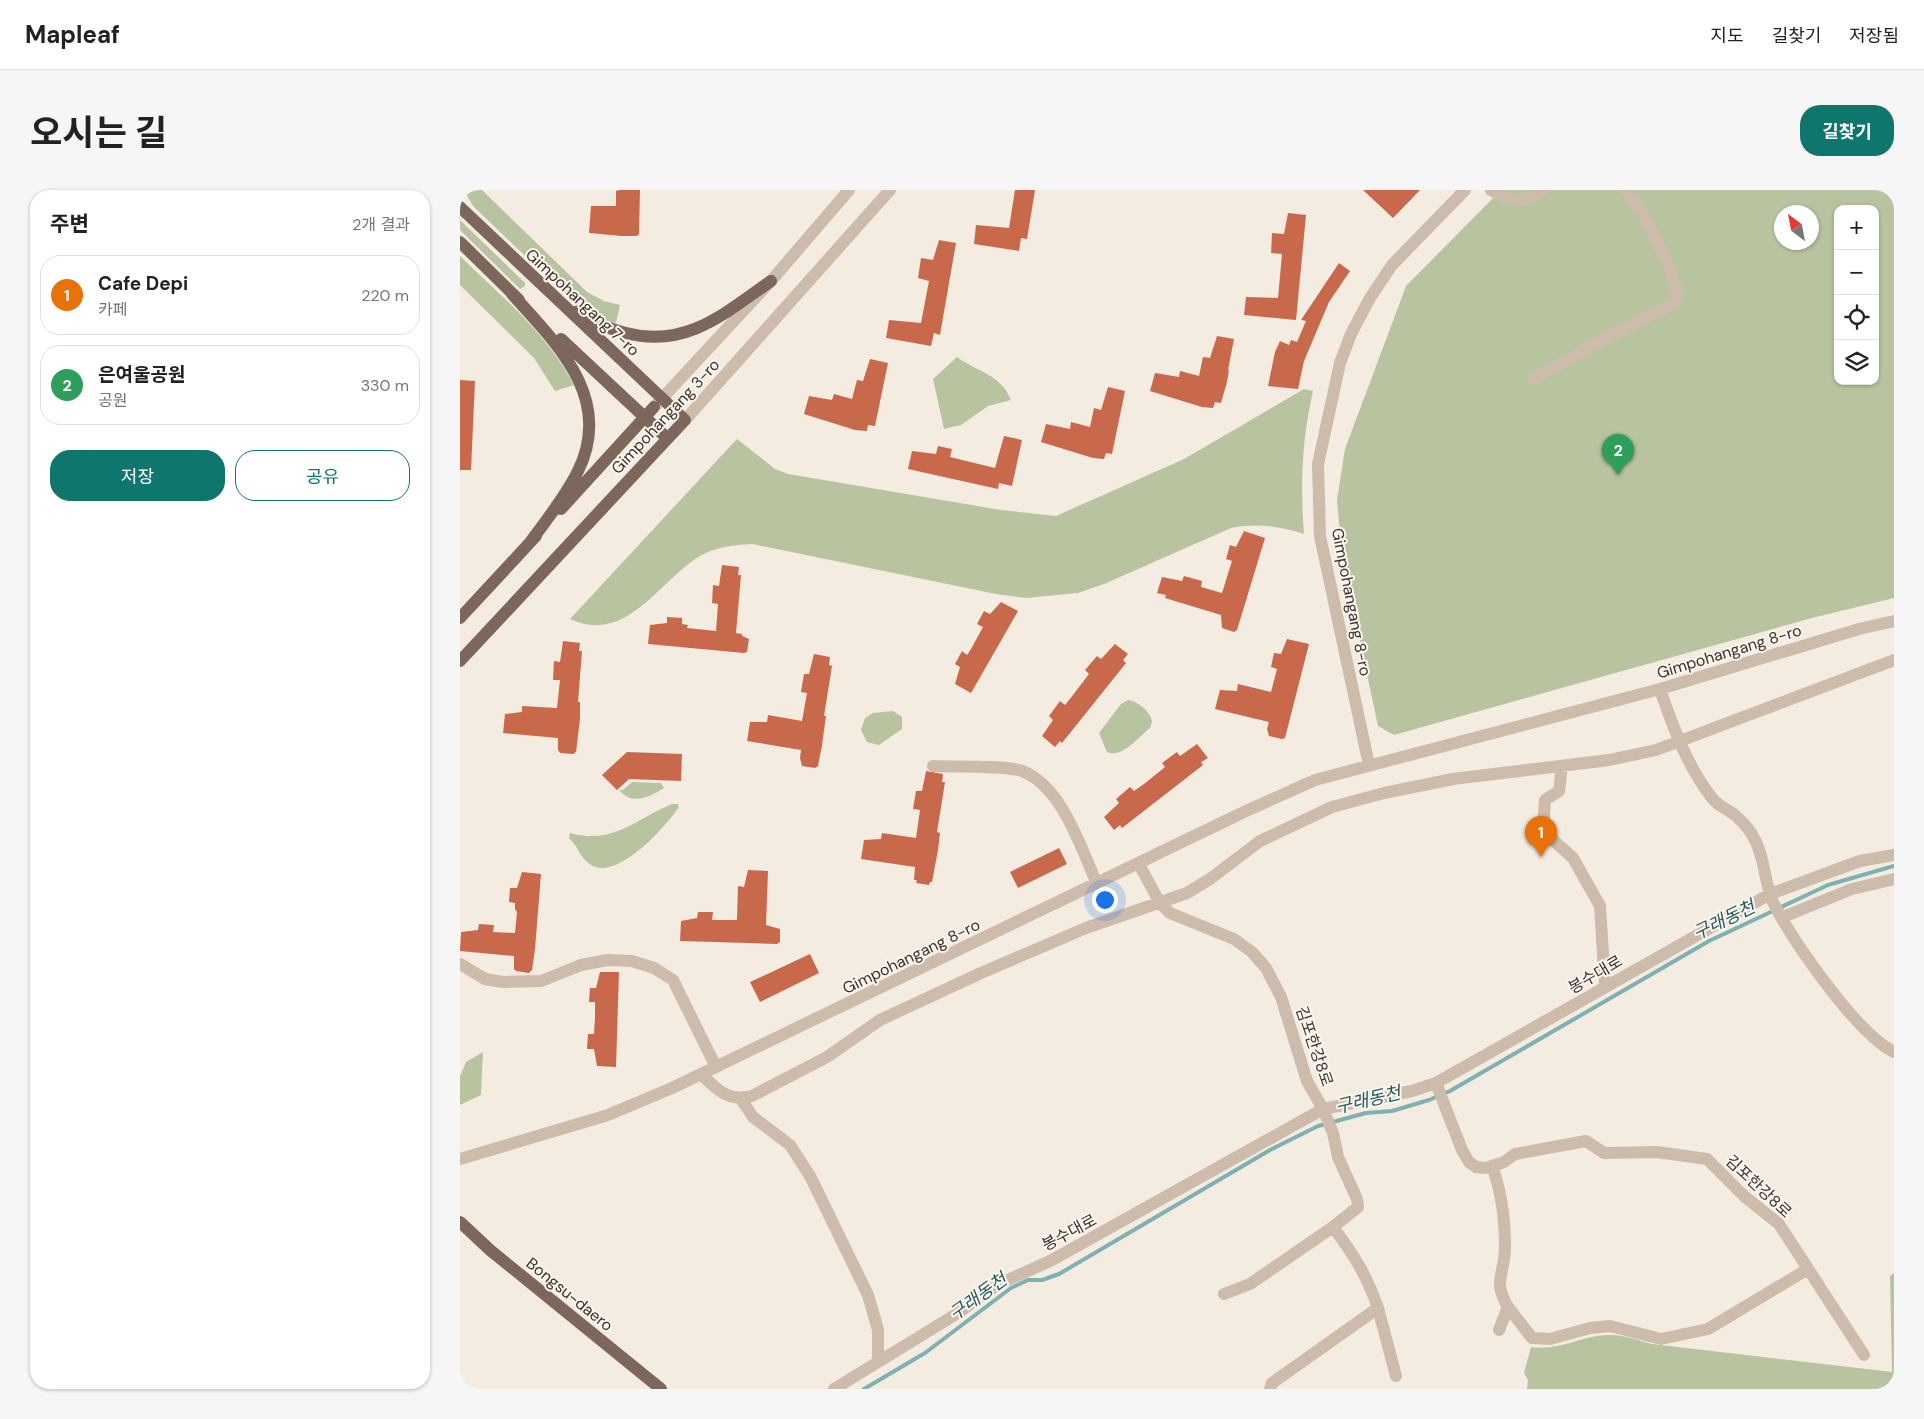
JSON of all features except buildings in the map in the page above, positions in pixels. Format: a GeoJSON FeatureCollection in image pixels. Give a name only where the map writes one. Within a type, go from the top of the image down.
{"type":"FeatureCollection","features":[{"type":"Feature","properties":{"kind":"main road","name":"Gimpohangang 7-ro"},"geometry":{"type":"LineString","coordinates":[[460,207],[658,402],[685,420]]}},
{"type":"Feature","properties":{"kind":"main road"},"geometry":{"type":"LineString","coordinates":[[460,242],[512,294],[667,438]]}},
{"type":"Feature","properties":{"kind":"main road"},"geometry":{"type":"LineString","coordinates":[[522,268],[586,317],[613,330],[643,338],[670,337],[695,330],[711,322],[771,281]]}},
{"type":"Feature","properties":{"kind":"main road"},"geometry":{"type":"LineString","coordinates":[[512,294],[555,341],[569,360],[584,387],[589,418],[588,445],[578,472],[531,541]]}},
{"type":"Feature","properties":{"kind":"main road","name":"Gimpohangang 3-ro"},"geometry":{"type":"LineString","coordinates":[[460,618],[658,402]]}},
{"type":"Feature","properties":{"kind":"main road","name":"Gimpohangang 3-ro"},"geometry":{"type":"LineString","coordinates":[[460,661],[685,420]]}},
{"type":"Feature","properties":{"kind":"main road","name":"Bongsu-daero"},"geometry":{"type":"LineString","coordinates":[[460,1222],[490,1250],[661,1389]]}},
{"type":"Feature","properties":{"kind":"street","name":"Gimpohangang 3-ro"},"geometry":{"type":"LineString","coordinates":[[658,402],[771,281],[849,190]]}},
{"type":"Feature","properties":{"kind":"street","name":"Gimpohangang 3-ro"},"geometry":{"type":"LineString","coordinates":[[685,420],[890,190]]}},
{"type":"Feature","properties":{"kind":"street","name":"Gimpohangang 8-ro"},"geometry":{"type":"LineString","coordinates":[[1369,764],[1320,536],[1318,464],[1340,363],[1351,334],[1370,298],[1392,265],[1465,190]]}},
{"type":"Feature","properties":{"kind":"street"},"geometry":{"type":"LineString","coordinates":[[1491,190],[1511,201],[1528,198],[1543,190]]}},
{"type":"Feature","properties":{"kind":"street"},"geometry":{"type":"LineString","coordinates":[[1533,379],[1608,336],[1673,304],[1677,299],[1677,292],[1668,268],[1643,216],[1626,190]]}},
{"type":"Feature","properties":{"kind":"street","name":"Gimpohangang 8-ro"},"geometry":{"type":"LineString","coordinates":[[460,1159],[608,1115],[701,1074],[1210,828],[1315,780],[1369,764],[1660,689],[1894,621]]}},
{"type":"Feature","properties":{"kind":"street"},"geometry":{"type":"LineString","coordinates":[[701,1074],[726,1096],[741,1099],[752,1096],[827,1057],[880,1020],[989,969],[1086,928],[1160,903],[1201,885],[1246,850],[1277,831],[1332,807],[1384,793],[1438,782],[1629,756],[1679,742],[1894,660]]}},
{"type":"Feature","properties":{"kind":"street"},"geometry":{"type":"LineString","coordinates":[[1660,689],[1679,742],[1713,800],[1736,816],[1752,834],[1759,849],[1772,898],[1783,917],[1831,991],[1855,1018],[1894,1052]]}},
{"type":"Feature","properties":{"kind":"street"},"geometry":{"type":"LineString","coordinates":[[933,766],[1020,770],[1029,775],[1050,793],[1064,811],[1097,884],[1141,868],[1311,788],[1369,764]]}},
{"type":"Feature","properties":{"kind":"street"},"geometry":{"type":"LineString","coordinates":[[1562,766],[1559,791],[1545,800],[1543,831],[1573,858],[1600,906],[1605,986]]}},
{"type":"Feature","properties":{"kind":"street","name":"봉수대로"},"geometry":{"type":"LineString","coordinates":[[1439,1091],[1605,986],[1772,898],[1860,861],[1894,855]]}},
{"type":"Feature","properties":{"kind":"street","name":"김포한강8로"},"geometry":{"type":"LineString","coordinates":[[1141,868],[1160,903],[1170,913],[1234,939],[1252,952],[1266,968],[1281,997],[1307,1081],[1323,1109],[1412,1091],[1439,1091]]}},
{"type":"Feature","properties":{"kind":"street"},"geometry":{"type":"LineString","coordinates":[[1783,917],[1852,889],[1894,879]]}},
{"type":"Feature","properties":{"kind":"street"},"geometry":{"type":"LineString","coordinates":[[460,964],[485,979],[502,982],[541,982],[581,965],[607,960],[632,961],[654,968],[673,980],[716,1067]]}},
{"type":"Feature","properties":{"kind":"street"},"geometry":{"type":"LineString","coordinates":[[1439,1091],[1469,1162],[1476,1167],[1486,1168],[1492,1166],[1503,1203],[1505,1250],[1499,1280],[1500,1294],[1508,1308],[1532,1338],[1550,1339],[1590,1328],[1610,1326],[1661,1339],[1708,1329],[1808,1269]]}},
{"type":"Feature","properties":{"kind":"street"},"geometry":{"type":"LineString","coordinates":[[741,1099],[757,1121],[790,1146],[810,1176],[868,1295],[878,1330],[878,1362]]}},
{"type":"Feature","properties":{"kind":"street"},"geometry":{"type":"LineString","coordinates":[[1224,1294],[1250,1284],[1333,1227],[1358,1207],[1358,1199],[1338,1157],[1333,1133],[1323,1109]]}},
{"type":"Feature","properties":{"kind":"street","name":"봉수대로"},"geometry":{"type":"LineString","coordinates":[[834,1389],[958,1313],[997,1285],[1052,1260],[1323,1109]]}},
{"type":"Feature","properties":{"kind":"street","name":"김포한강8로"},"geometry":{"type":"LineString","coordinates":[[1492,1166],[1504,1162],[1515,1154],[1586,1141],[1604,1153],[1657,1152],[1707,1160],[1744,1196],[1779,1224],[1864,1355]]}},
{"type":"Feature","properties":{"kind":"street"},"geometry":{"type":"LineString","coordinates":[[1333,1227],[1355,1257],[1369,1282],[1396,1376]]}},
{"type":"Feature","properties":{"kind":"street"},"geometry":{"type":"LineString","coordinates":[[1270,1389],[1272,1383],[1378,1308]]}},
{"type":"Feature","properties":{"kind":"street"},"geometry":{"type":"LineString","coordinates":[[1499,1330],[1508,1308]]}},
{"type":"Feature","properties":{"kind":"green space"},"geometry":{"type":"Polygon","coordinates":[[[464,190],[482,190],[587,292],[604,301],[620,305],[616,323],[591,314],[569,298],[473,206],[464,190]]]}},
{"type":"Feature","properties":{"kind":"green space"},"geometry":{"type":"Polygon","coordinates":[[[1501,190],[1894,190],[1894,598],[1812,618],[1394,735],[1378,726],[1360,641],[1359,614],[1341,545],[1337,500],[1345,449],[1406,286],[1501,190]]]}},
{"type":"Feature","properties":{"kind":"green space"},"geometry":{"type":"Polygon","coordinates":[[[460,220],[525,283],[525,286],[520,289],[460,230],[460,220]]]}},
{"type":"Feature","properties":{"kind":"green space"},"geometry":{"type":"Polygon","coordinates":[[[460,256],[537,332],[563,366],[574,385],[555,391],[534,358],[460,285],[460,256]]]}},
{"type":"Feature","properties":{"kind":"green space"},"geometry":{"type":"Polygon","coordinates":[[[957,357],[995,379],[1007,391],[1011,400],[988,406],[961,425],[944,429],[933,379],[957,357]]]}},
{"type":"Feature","properties":{"kind":"green space"},"geometry":{"type":"Polygon","coordinates":[[[1304,389],[1313,391],[1306,427],[1303,462],[1304,534],[1268,526],[1231,528],[1104,584],[1078,593],[1026,598],[996,594],[752,544],[738,545],[718,549],[700,556],[684,567],[640,607],[625,617],[608,624],[590,625],[570,619],[737,439],[775,469],[788,474],[1001,510],[1056,516],[1184,459],[1304,389]]]}},
{"type":"Feature","properties":{"kind":"green space"},"geometry":{"type":"Polygon","coordinates":[[[1128,700],[1136,702],[1147,711],[1152,722],[1150,728],[1124,750],[1112,753],[1107,752],[1099,733],[1121,704],[1128,700]]]}},
{"type":"Feature","properties":{"kind":"green space"},"geometry":{"type":"Polygon","coordinates":[[[893,711],[902,717],[902,729],[879,745],[867,742],[861,730],[865,718],[873,713],[893,711]]]}},
{"type":"Feature","properties":{"kind":"green space"},"geometry":{"type":"Polygon","coordinates":[[[632,782],[661,783],[664,788],[647,797],[635,799],[624,795],[619,790],[623,790],[632,782]]]}},
{"type":"Feature","properties":{"kind":"green space"},"geometry":{"type":"Polygon","coordinates":[[[672,804],[678,804],[679,807],[663,827],[640,850],[614,866],[602,868],[591,865],[584,859],[569,838],[570,833],[599,836],[612,833],[624,829],[672,804]]]}},
{"type":"Feature","properties":{"kind":"green space"},"geometry":{"type":"Polygon","coordinates":[[[483,1052],[481,1095],[460,1105],[460,1077],[466,1062],[483,1052]]]}},
{"type":"Feature","properties":{"kind":"green space"},"geometry":{"type":"Polygon","coordinates":[[[1894,1273],[1894,1389],[1527,1389],[1528,1380],[1524,1373],[1531,1347],[1551,1347],[1607,1335],[1624,1336],[1652,1344],[1892,1372],[1890,1276],[1894,1273]]]}},
{"type":"Feature","properties":{"kind":"waterway","name":"구래동천"},"geometry":{"type":"LineString","coordinates":[[864,1389],[925,1353],[1011,1288],[1028,1280],[1042,1280],[1059,1274],[1270,1150],[1318,1126],[1366,1113],[1392,1111],[1429,1100],[1450,1091],[1709,941],[1828,885],[1894,866]]}},
{"type":"Feature","properties":{"kind":"place","name":"은여울공원"},"geometry":{"type":"Point","coordinates":[1618,475]}},
{"type":"Feature","properties":{"kind":"place","name":"Cafe Depi"},"geometry":{"type":"Point","coordinates":[1541,857]}}]}
